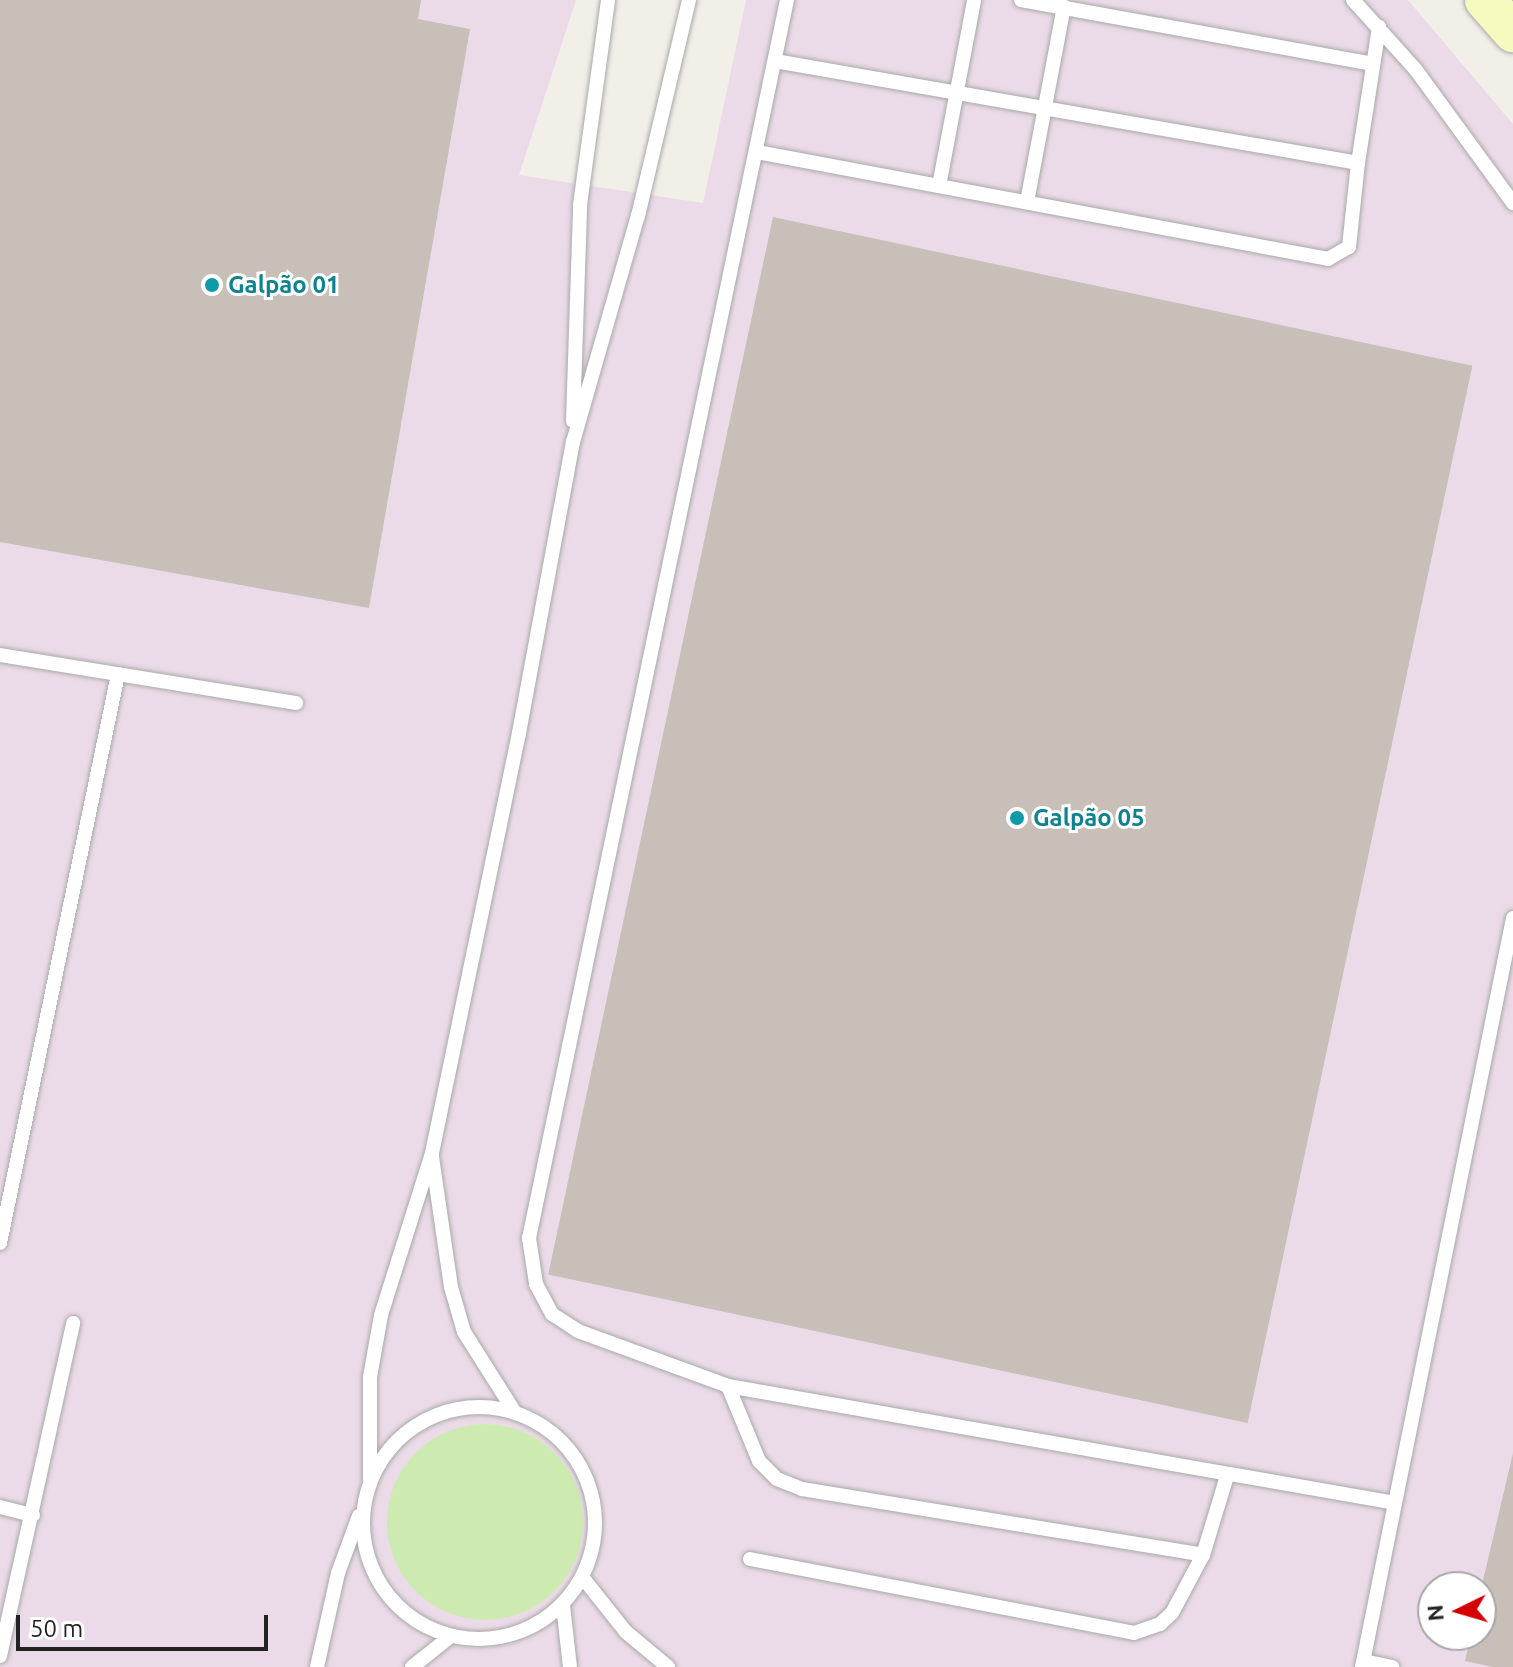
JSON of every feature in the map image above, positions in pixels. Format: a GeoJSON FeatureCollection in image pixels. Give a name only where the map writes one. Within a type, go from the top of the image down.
{"type":"FeatureCollection","features":[{"type":"Feature","properties":{"kind":"street"},"geometry":{"type":"LineString","coordinates":[[1485,0],[1513,32]]}},
{"type":"Feature","properties":{"kind":"lane"},"geometry":{"type":"LineString","coordinates":[[573,442],[580,205],[608,0]]}},
{"type":"Feature","properties":{"kind":"lane"},"geometry":{"type":"LineString","coordinates":[[317,1667],[338,1573],[370,1479],[370,1377],[381,1315],[432,1153],[519,733],[573,442],[638,216],[689,0]]}},
{"type":"Feature","properties":{"kind":"lane"},"geometry":{"type":"LineString","coordinates":[[787,0],[529,1238],[536,1284],[552,1314],[616,1347],[728,1386],[1053,1440],[1227,1476],[1395,1503]]}},
{"type":"Feature","properties":{"kind":"lane"},"geometry":{"type":"LineString","coordinates":[[939,186],[959,93],[974,0]]}},
{"type":"Feature","properties":{"kind":"lane"},"geometry":{"type":"LineString","coordinates":[[1021,0],[1373,64]]}},
{"type":"Feature","properties":{"kind":"lane"},"geometry":{"type":"LineString","coordinates":[[1353,0],[1416,70],[1513,203]]}},
{"type":"Feature","properties":{"kind":"lane"},"geometry":{"type":"LineString","coordinates":[[1027,202],[1064,6]]}},
{"type":"Feature","properties":{"kind":"lane"},"geometry":{"type":"LineString","coordinates":[[757,152],[1328,259],[1349,247],[1358,163],[1379,27]]}},
{"type":"Feature","properties":{"kind":"lane"},"geometry":{"type":"LineString","coordinates":[[775,61],[1358,163]]}},
{"type":"Feature","properties":{"kind":"lane"},"geometry":{"type":"LineString","coordinates":[[0,655],[296,703]]}},
{"type":"Feature","properties":{"kind":"lane"},"geometry":{"type":"LineString","coordinates":[[0,1243],[118,674]]}},
{"type":"Feature","properties":{"kind":"lane"},"geometry":{"type":"LineString","coordinates":[[1392,1667],[1363,1664],[1513,918]]}},
{"type":"Feature","properties":{"kind":"lane"},"geometry":{"type":"LineString","coordinates":[[432,1153],[451,1287],[464,1332],[514,1411]]}},
{"type":"Feature","properties":{"kind":"lane"},"geometry":{"type":"LineString","coordinates":[[0,1656],[73,1323]]}},
{"type":"Feature","properties":{"kind":"lane"},"geometry":{"type":"LineString","coordinates":[[728,1386],[759,1461],[777,1479],[802,1489],[1203,1555]]}},
{"type":"Feature","properties":{"kind":"lane"},"geometry":{"type":"LineString","coordinates":[[364,1504],[362,1530],[371,1566],[390,1598],[418,1623],[451,1636],[482,1641],[512,1636],[539,1624],[563,1605],[583,1578],[596,1534],[593,1494],[577,1458],[549,1429],[514,1411],[475,1405],[442,1412],[412,1427],[387,1451],[370,1479]]}},
{"type":"Feature","properties":{"kind":"lane"},"geometry":{"type":"LineString","coordinates":[[750,1559],[1134,1633],[1160,1624],[1172,1613],[1203,1555],[1227,1476]]}},
{"type":"Feature","properties":{"kind":"lane"},"geometry":{"type":"LineString","coordinates":[[0,1507],[33,1515]]}},
{"type":"Feature","properties":{"kind":"lane"},"geometry":{"type":"LineString","coordinates":[[583,1578],[626,1632],[668,1667]]}},
{"type":"Feature","properties":{"kind":"lane"},"geometry":{"type":"LineString","coordinates":[[563,1605],[570,1667]]}},
{"type":"Feature","properties":{"kind":"lane"},"geometry":{"type":"LineString","coordinates":[[412,1667],[451,1636]]}},
{"type":"Feature","properties":{"kind":"shaded area"},"geometry":{"type":"Polygon","coordinates":[[[0,0],[576,0],[519,175],[703,203],[746,0],[1408,0],[1513,124],[1513,1667],[0,1667],[0,0]]]}},
{"type":"Feature","properties":{"kind":"green space"},"geometry":{"type":"Polygon","coordinates":[[[485,1424],[522,1432],[554,1453],[575,1485],[583,1522],[575,1559],[554,1591],[522,1612],[485,1620],[448,1612],[416,1591],[395,1559],[387,1522],[395,1485],[416,1453],[448,1432],[485,1424]]]}},
{"type":"Feature","properties":{"kind":"building","name":"Galpão 01"},"geometry":{"type":"Polygon","coordinates":[[[0,0],[421,0],[418,19],[470,29],[369,608],[0,542],[0,0]]]}},
{"type":"Feature","properties":{"kind":"building","name":"Galpão 05"},"geometry":{"type":"Polygon","coordinates":[[[773,217],[1472,366],[1248,1423],[548,1274],[773,217]]]}},
{"type":"Feature","properties":{"kind":"building"},"geometry":{"type":"Polygon","coordinates":[[[1513,1453],[1513,1667],[1493,1667],[1465,1661],[1467,1651],[1497,1651],[1497,1571],[1485,1571],[1513,1453]]]}},
{"type":"Feature","properties":{"kind":"place","name":"Galpão 01"},"geometry":{"type":"Point","coordinates":[212,285]}},
{"type":"Feature","properties":{"kind":"place","name":"Galpão 05"},"geometry":{"type":"Point","coordinates":[1017,818]}}]}
